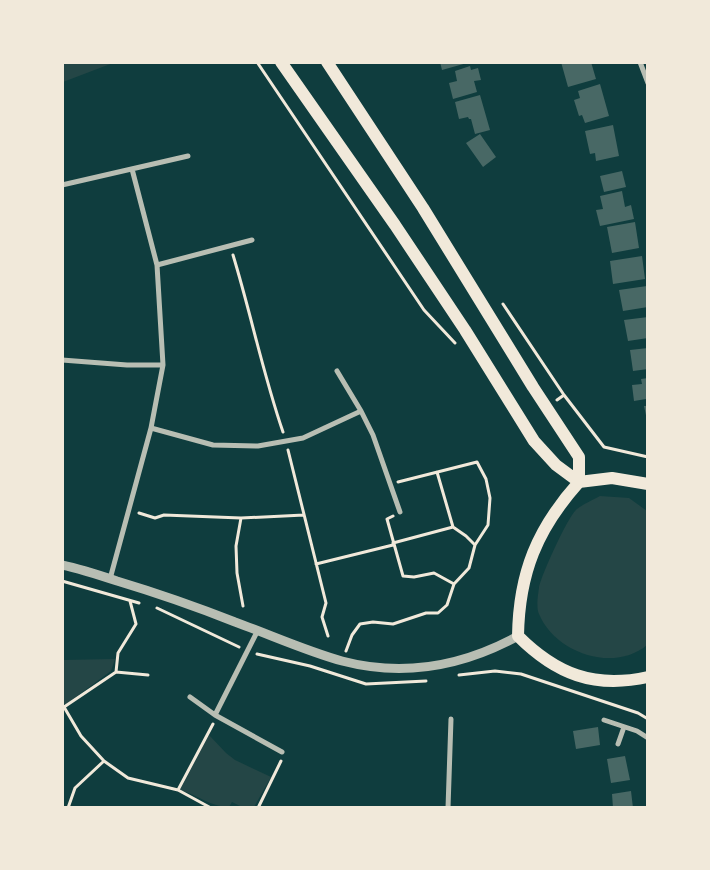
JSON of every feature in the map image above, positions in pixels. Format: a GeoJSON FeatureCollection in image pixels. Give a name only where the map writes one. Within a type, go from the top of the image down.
{"type":"FeatureCollection","features":[{"type":"Feature","properties":{"kind":"main road"},"geometry":{"type":"LineString","coordinates":[[281,62],[395,225],[465,330],[534,440],[556,465],[579,482],[612,478],[648,484]]}},
{"type":"Feature","properties":{"kind":"main road"},"geometry":{"type":"LineString","coordinates":[[327,62],[423,208],[533,387],[579,457],[579,482],[558,507],[537,541],[528,564],[518,612],[518,636],[536,654],[557,668],[581,677],[606,681],[648,677]]}},
{"type":"Feature","properties":{"kind":"street"},"geometry":{"type":"LineString","coordinates":[[640,62],[648,83]]}},
{"type":"Feature","properties":{"kind":"street"},"geometry":{"type":"LineString","coordinates":[[62,185],[188,156]]}},
{"type":"Feature","properties":{"kind":"street"},"geometry":{"type":"LineString","coordinates":[[110,579],[151,428],[163,365],[157,265],[132,169]]}},
{"type":"Feature","properties":{"kind":"street"},"geometry":{"type":"LineString","coordinates":[[157,265],[252,240]]}},
{"type":"Feature","properties":{"kind":"street"},"geometry":{"type":"LineString","coordinates":[[62,360],[127,365],[163,365]]}},
{"type":"Feature","properties":{"kind":"street"},"geometry":{"type":"LineString","coordinates":[[337,370],[361,411],[372,435],[400,512]]}},
{"type":"Feature","properties":{"kind":"street"},"geometry":{"type":"LineString","coordinates":[[151,428],[213,445],[258,446],[303,438],[361,411]]}},
{"type":"Feature","properties":{"kind":"street"},"geometry":{"type":"LineString","coordinates":[[62,565],[205,610],[282,641],[343,661],[393,668],[422,667],[456,662],[497,648],[518,636]]}},
{"type":"Feature","properties":{"kind":"street"},"geometry":{"type":"LineString","coordinates":[[216,715],[258,630]]}},
{"type":"Feature","properties":{"kind":"street"},"geometry":{"type":"LineString","coordinates":[[190,697],[216,715],[282,752]]}},
{"type":"Feature","properties":{"kind":"street"},"geometry":{"type":"LineString","coordinates":[[448,808],[451,719]]}},
{"type":"Feature","properties":{"kind":"street"},"geometry":{"type":"LineString","coordinates":[[604,720],[637,731],[648,738]]}},
{"type":"Feature","properties":{"kind":"street"},"geometry":{"type":"LineString","coordinates":[[618,744],[624,727]]}},
{"type":"Feature","properties":{"kind":"path"},"geometry":{"type":"LineString","coordinates":[[257,62],[424,310],[461,350]]}},
{"type":"Feature","properties":{"kind":"path"},"geometry":{"type":"LineString","coordinates":[[504,304],[564,395]]}},
{"type":"Feature","properties":{"kind":"path"},"geometry":{"type":"LineString","coordinates":[[586,426],[604,447],[648,457]]}},
{"type":"Feature","properties":{"kind":"path"},"geometry":{"type":"LineString","coordinates":[[343,661],[352,635],[360,624],[373,622],[393,624],[426,613],[438,612],[447,605],[454,584],[469,568],[475,545],[481,533],[488,525],[490,498],[486,479],[477,462],[390,484]]}},
{"type":"Feature","properties":{"kind":"path"},"geometry":{"type":"LineString","coordinates":[[438,472],[453,527],[475,545]]}},
{"type":"Feature","properties":{"kind":"path"},"geometry":{"type":"LineString","coordinates":[[128,509],[155,518],[164,515],[241,518],[304,514]]}},
{"type":"Feature","properties":{"kind":"path"},"geometry":{"type":"LineString","coordinates":[[400,512],[387,519],[403,576],[414,577],[434,573],[454,584]]}},
{"type":"Feature","properties":{"kind":"path"},"geometry":{"type":"LineString","coordinates":[[241,518],[236,546],[237,573],[243,606]]}},
{"type":"Feature","properties":{"kind":"path"},"geometry":{"type":"LineString","coordinates":[[316,564],[453,527]]}},
{"type":"Feature","properties":{"kind":"path"},"geometry":{"type":"LineString","coordinates":[[116,672],[118,653],[136,624],[130,600]]}},
{"type":"Feature","properties":{"kind":"path"},"geometry":{"type":"LineString","coordinates":[[458,675],[495,671],[521,674],[638,713],[648,719]]}},
{"type":"Feature","properties":{"kind":"path"},"geometry":{"type":"LineString","coordinates":[[148,675],[116,672],[63,707],[81,736],[104,760],[128,778],[178,790],[212,808]]}},
{"type":"Feature","properties":{"kind":"path"},"geometry":{"type":"LineString","coordinates":[[423,681],[431,680]]}},
{"type":"Feature","properties":{"kind":"path"},"geometry":{"type":"LineString","coordinates":[[178,790],[216,715]]}},
{"type":"Feature","properties":{"kind":"path"},"geometry":{"type":"LineString","coordinates":[[258,808],[281,764],[282,752]]}},
{"type":"Feature","properties":{"kind":"path"},"geometry":{"type":"LineString","coordinates":[[62,804],[69,806],[75,788],[104,760]]}},
{"type":"Feature","properties":{"kind":"shaded area"},"geometry":{"type":"Polygon","coordinates":[[[63,62],[113,62],[113,63],[63,82],[63,62]]]}},
{"type":"Feature","properties":{"kind":"shaded area"},"geometry":{"type":"Polygon","coordinates":[[[600,496],[629,498],[647,511],[647,645],[634,653],[603,658],[587,655],[558,639],[547,628],[539,614],[538,608],[538,594],[541,581],[555,547],[568,523],[577,509],[600,496]]]}},
{"type":"Feature","properties":{"kind":"shaded area"},"geometry":{"type":"Polygon","coordinates":[[[115,659],[111,671],[65,705],[63,702],[63,660],[115,659]]]}},
{"type":"Feature","properties":{"kind":"shaded area"},"geometry":{"type":"Polygon","coordinates":[[[209,735],[235,760],[271,777],[254,807],[242,807],[232,802],[229,807],[222,806],[180,790],[209,735]]]}},
{"type":"Feature","properties":{"kind":"building"},"geometry":{"type":"Polygon","coordinates":[[[440,62],[467,62],[467,63],[442,70],[440,62]]]}},
{"type":"Feature","properties":{"kind":"building"},"geometry":{"type":"Polygon","coordinates":[[[561,62],[591,62],[596,79],[568,87],[561,62]]]}},
{"type":"Feature","properties":{"kind":"building"},"geometry":{"type":"Polygon","coordinates":[[[470,66],[471,70],[478,68],[481,80],[474,81],[477,92],[453,99],[449,83],[457,81],[455,71],[470,66]]]}},
{"type":"Feature","properties":{"kind":"building"},"geometry":{"type":"Polygon","coordinates":[[[600,84],[609,116],[585,123],[582,115],[579,116],[574,100],[580,98],[578,91],[600,84]]]}},
{"type":"Feature","properties":{"kind":"building"},"geometry":{"type":"Polygon","coordinates":[[[480,95],[490,130],[475,134],[471,119],[468,117],[459,119],[455,102],[480,95]]]}},
{"type":"Feature","properties":{"kind":"building"},"geometry":{"type":"Polygon","coordinates":[[[613,125],[619,156],[596,161],[595,153],[590,154],[585,131],[613,125]]]}},
{"type":"Feature","properties":{"kind":"building"},"geometry":{"type":"Polygon","coordinates":[[[480,134],[496,157],[483,167],[466,143],[480,134]]]}},
{"type":"Feature","properties":{"kind":"building"},"geometry":{"type":"Polygon","coordinates":[[[622,171],[626,187],[604,192],[600,176],[622,171]]]}},
{"type":"Feature","properties":{"kind":"building"},"geometry":{"type":"Polygon","coordinates":[[[622,191],[625,207],[631,205],[634,219],[600,226],[596,210],[603,209],[600,196],[622,191]]]}},
{"type":"Feature","properties":{"kind":"building"},"geometry":{"type":"Polygon","coordinates":[[[635,222],[639,248],[612,253],[607,227],[635,222]]]}},
{"type":"Feature","properties":{"kind":"building"},"geometry":{"type":"Polygon","coordinates":[[[642,256],[645,279],[613,284],[610,261],[642,256]]]}},
{"type":"Feature","properties":{"kind":"building"},"geometry":{"type":"Polygon","coordinates":[[[647,286],[648,307],[623,311],[619,290],[647,286]]]}},
{"type":"Feature","properties":{"kind":"building"},"geometry":{"type":"Polygon","coordinates":[[[648,317],[648,338],[628,341],[624,320],[648,317]]]}},
{"type":"Feature","properties":{"kind":"building"},"geometry":{"type":"Polygon","coordinates":[[[648,348],[648,369],[633,371],[630,350],[648,348]]]}},
{"type":"Feature","properties":{"kind":"building"},"geometry":{"type":"Polygon","coordinates":[[[648,378],[648,404],[646,399],[634,401],[632,385],[642,384],[641,379],[648,378]]]}},
{"type":"Feature","properties":{"kind":"building"},"geometry":{"type":"Polygon","coordinates":[[[644,406],[648,406],[648,420],[647,420],[644,406]]]}},
{"type":"Feature","properties":{"kind":"building"},"geometry":{"type":"Polygon","coordinates":[[[598,727],[600,745],[576,749],[573,731],[598,727]]]}},
{"type":"Feature","properties":{"kind":"building"},"geometry":{"type":"Polygon","coordinates":[[[625,756],[630,780],[611,783],[607,759],[625,756]]]}},
{"type":"Feature","properties":{"kind":"building"},"geometry":{"type":"Polygon","coordinates":[[[631,791],[633,808],[613,808],[612,794],[631,791]]]}}]}
